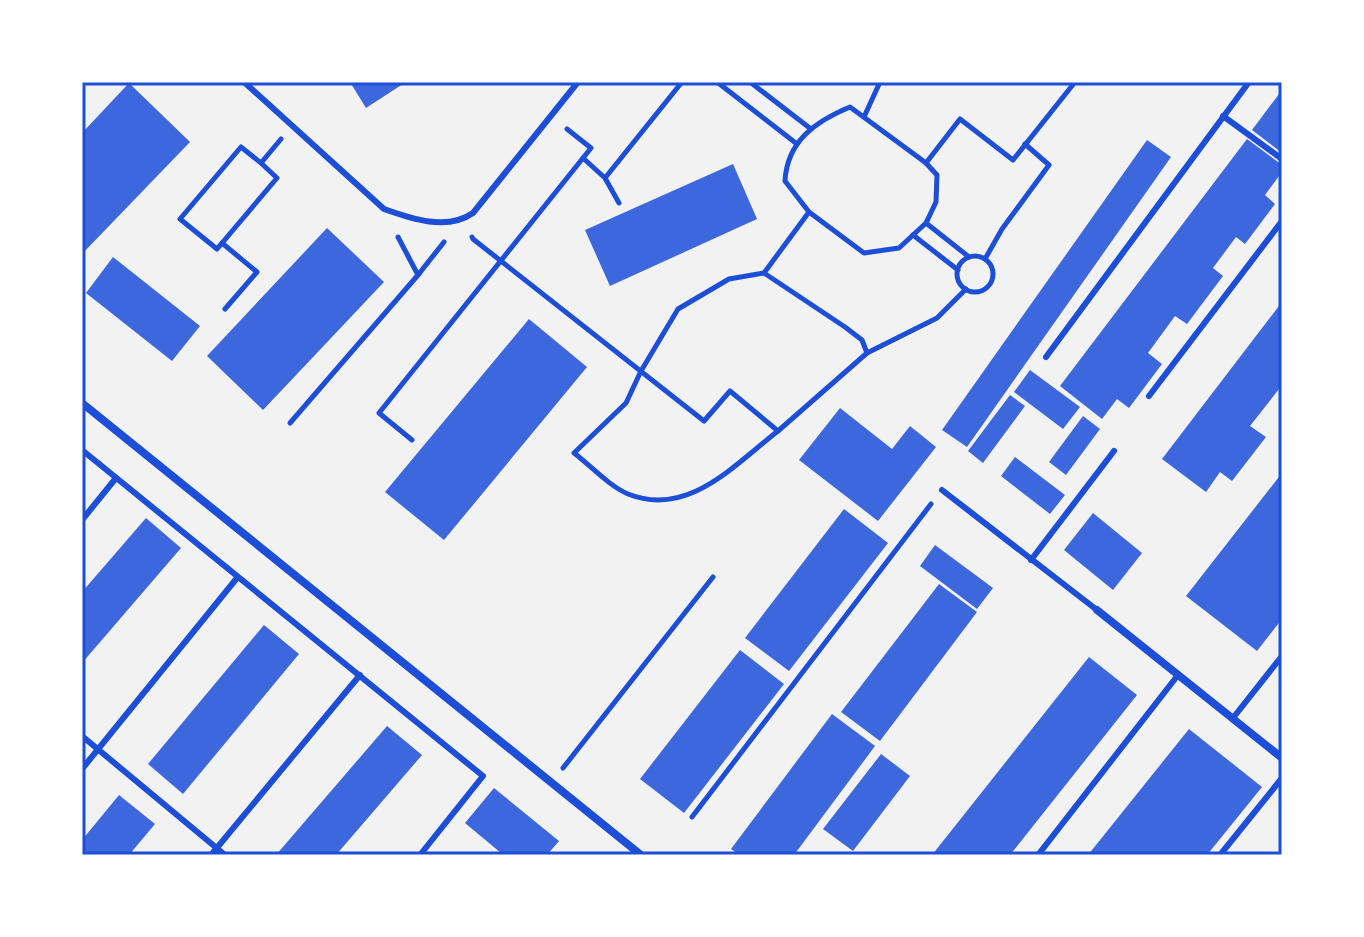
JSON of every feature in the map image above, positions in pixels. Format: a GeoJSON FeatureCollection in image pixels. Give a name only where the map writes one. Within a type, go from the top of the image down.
{"type":"FeatureCollection","features":[{"type":"Feature","properties":{"kind":"street"},"geometry":{"type":"LineString","coordinates":[[82,403],[641,855]]}},
{"type":"Feature","properties":{"kind":"street"},"geometry":{"type":"LineString","coordinates":[[1097,610],[1282,758]]}},
{"type":"Feature","properties":{"kind":"lane"},"geometry":{"type":"LineString","coordinates":[[244,82],[384,209],[435,222],[461,221],[473,213],[578,82]]}},
{"type":"Feature","properties":{"kind":"lane"},"geometry":{"type":"LineString","coordinates":[[1046,357],[1249,82]]}},
{"type":"Feature","properties":{"kind":"lane"},"geometry":{"type":"LineString","coordinates":[[1223,116],[1282,159]]}},
{"type":"Feature","properties":{"kind":"lane"},"geometry":{"type":"LineString","coordinates":[[1149,396],[1282,221]]}},
{"type":"Feature","properties":{"kind":"lane"},"geometry":{"type":"LineString","coordinates":[[82,450],[483,776],[420,855]]}},
{"type":"Feature","properties":{"kind":"lane"},"geometry":{"type":"LineString","coordinates":[[1031,560],[1114,451]]}},
{"type":"Feature","properties":{"kind":"lane"},"geometry":{"type":"LineString","coordinates":[[82,520],[116,478]]}},
{"type":"Feature","properties":{"kind":"lane"},"geometry":{"type":"LineString","coordinates":[[942,490],[1097,610]]}},
{"type":"Feature","properties":{"kind":"lane"},"geometry":{"type":"LineString","coordinates":[[82,769],[237,578]]}},
{"type":"Feature","properties":{"kind":"lane"},"geometry":{"type":"LineString","coordinates":[[1233,718],[1282,656]]}},
{"type":"Feature","properties":{"kind":"lane"},"geometry":{"type":"LineString","coordinates":[[211,855],[360,675]]}},
{"type":"Feature","properties":{"kind":"lane"},"geometry":{"type":"LineString","coordinates":[[1038,855],[1178,675]]}},
{"type":"Feature","properties":{"kind":"lane"},"geometry":{"type":"LineString","coordinates":[[82,736],[225,855]]}},
{"type":"Feature","properties":{"kind":"lane"},"geometry":{"type":"LineString","coordinates":[[1220,855],[1282,778]]}},
{"type":"Feature","properties":{"kind":"path"},"geometry":{"type":"LineString","coordinates":[[605,178],[682,82]]}},
{"type":"Feature","properties":{"kind":"path"},"geometry":{"type":"LineString","coordinates":[[717,82],[797,144]]}},
{"type":"Feature","properties":{"kind":"path"},"geometry":{"type":"LineString","coordinates":[[750,82],[811,129]]}},
{"type":"Feature","properties":{"kind":"path"},"geometry":{"type":"LineString","coordinates":[[864,117],[880,82]]}},
{"type":"Feature","properties":{"kind":"path"},"geometry":{"type":"LineString","coordinates":[[926,163],[960,119],[1013,160],[1075,82]]}},
{"type":"Feature","properties":{"kind":"path"},"geometry":{"type":"LineString","coordinates":[[850,107],[926,163],[937,175],[936,202],[926,223],[899,248],[864,253],[809,212],[785,181],[786,166],[797,144],[811,129],[821,119],[850,107]]}},
{"type":"Feature","properties":{"kind":"path"},"geometry":{"type":"LineString","coordinates":[[412,440],[379,413],[591,148],[551,116]]}},
{"type":"Feature","properties":{"kind":"path"},"geometry":{"type":"LineString","coordinates":[[261,163],[292,126]]}},
{"type":"Feature","properties":{"kind":"path"},"geometry":{"type":"LineString","coordinates":[[985,259],[1002,229],[1049,165],[1025,144]]}},
{"type":"Feature","properties":{"kind":"path"},"geometry":{"type":"LineString","coordinates":[[241,147],[261,163],[277,178],[217,249],[180,219],[241,147]]}},
{"type":"Feature","properties":{"kind":"path"},"geometry":{"type":"LineString","coordinates":[[583,158],[605,178],[619,203]]}},
{"type":"Feature","properties":{"kind":"path"},"geometry":{"type":"LineString","coordinates":[[384,209],[418,275]]}},
{"type":"Feature","properties":{"kind":"path"},"geometry":{"type":"LineString","coordinates":[[809,212],[764,273],[729,279],[678,309],[626,403],[574,453],[626,493],[660,502],[703,490],[778,431],[867,353],[937,318],[966,289]]}},
{"type":"Feature","properties":{"kind":"path"},"geometry":{"type":"LineString","coordinates":[[290,423],[461,221],[473,239],[704,421],[730,391],[778,431]]}},
{"type":"Feature","properties":{"kind":"path"},"geometry":{"type":"LineString","coordinates":[[926,223],[969,257]]}},
{"type":"Feature","properties":{"kind":"path"},"geometry":{"type":"LineString","coordinates":[[913,235],[958,270]]}},
{"type":"Feature","properties":{"kind":"path"},"geometry":{"type":"LineString","coordinates":[[222,243],[257,272],[225,309]]}},
{"type":"Feature","properties":{"kind":"path"},"geometry":{"type":"LineString","coordinates":[[969,257],[985,259],[993,269],[988,286],[977,292],[966,289],[959,281],[960,264],[969,257]]}},
{"type":"Feature","properties":{"kind":"path"},"geometry":{"type":"LineString","coordinates":[[764,273],[862,340],[867,353]]}},
{"type":"Feature","properties":{"kind":"path"},"geometry":{"type":"LineString","coordinates":[[692,817],[942,490]]}},
{"type":"Feature","properties":{"kind":"path"},"geometry":{"type":"LineString","coordinates":[[550,784],[713,577]]}},
{"type":"Feature","properties":{"kind":"building"},"geometry":{"type":"Polygon","coordinates":[[[350,82],[406,82],[366,108],[350,82]]]}},
{"type":"Feature","properties":{"kind":"building"},"geometry":{"type":"Polygon","coordinates":[[[129,83],[190,142],[82,254],[82,133],[129,83]]]}},
{"type":"Feature","properties":{"kind":"building"},"geometry":{"type":"Polygon","coordinates":[[[1282,90],[1282,153],[1252,130],[1282,90]]]}},
{"type":"Feature","properties":{"kind":"building"},"geometry":{"type":"Polygon","coordinates":[[[1247,139],[1282,165],[1282,172],[1265,195],[1275,204],[1245,244],[1236,237],[1213,268],[1223,276],[1187,324],[1175,316],[1148,353],[1162,364],[1129,408],[1117,399],[1102,419],[1060,386],[1247,139]]]}},
{"type":"Feature","properties":{"kind":"building"},"geometry":{"type":"Polygon","coordinates":[[[1147,140],[1171,157],[967,447],[942,430],[1147,140]]]}},
{"type":"Feature","properties":{"kind":"building"},"geometry":{"type":"Polygon","coordinates":[[[733,164],[757,219],[610,286],[585,230],[733,164]]]}},
{"type":"Feature","properties":{"kind":"building"},"geometry":{"type":"Polygon","coordinates":[[[327,228],[384,282],[263,410],[207,356],[327,228]]]}},
{"type":"Feature","properties":{"kind":"building"},"geometry":{"type":"Polygon","coordinates":[[[113,257],[200,326],[172,361],[86,293],[113,257]]]}},
{"type":"Feature","properties":{"kind":"building"},"geometry":{"type":"Polygon","coordinates":[[[1282,302],[1282,391],[1279,389],[1250,426],[1266,437],[1232,481],[1220,472],[1206,492],[1162,459],[1282,302]]]}},
{"type":"Feature","properties":{"kind":"building"},"geometry":{"type":"Polygon","coordinates":[[[529,319],[587,367],[444,540],[385,492],[529,319]]]}},
{"type":"Feature","properties":{"kind":"building"},"geometry":{"type":"Polygon","coordinates":[[[1030,370],[1080,407],[1063,429],[1014,392],[1030,370]]]}},
{"type":"Feature","properties":{"kind":"building"},"geometry":{"type":"Polygon","coordinates":[[[1010,395],[1025,406],[983,463],[968,451],[1010,395]]]}},
{"type":"Feature","properties":{"kind":"building"},"geometry":{"type":"Polygon","coordinates":[[[840,408],[892,449],[910,426],[936,447],[878,521],[799,460],[840,408]]]}},
{"type":"Feature","properties":{"kind":"building"},"geometry":{"type":"Polygon","coordinates":[[[1083,416],[1100,429],[1066,475],[1049,462],[1083,416]]]}},
{"type":"Feature","properties":{"kind":"building"},"geometry":{"type":"Polygon","coordinates":[[[1015,457],[1065,495],[1050,514],[1001,476],[1015,457]]]}},
{"type":"Feature","properties":{"kind":"building"},"geometry":{"type":"Polygon","coordinates":[[[1282,473],[1282,619],[1257,651],[1186,596],[1282,473]]]}},
{"type":"Feature","properties":{"kind":"building"},"geometry":{"type":"Polygon","coordinates":[[[844,509],[888,543],[789,671],[745,638],[844,509]]]}},
{"type":"Feature","properties":{"kind":"building"},"geometry":{"type":"Polygon","coordinates":[[[1093,513],[1142,553],[1113,590],[1064,550],[1093,513]]]}},
{"type":"Feature","properties":{"kind":"building"},"geometry":{"type":"Polygon","coordinates":[[[146,518],[181,548],[82,663],[82,592],[146,518]]]}},
{"type":"Feature","properties":{"kind":"building"},"geometry":{"type":"Polygon","coordinates":[[[935,545],[993,588],[977,609],[920,566],[935,545]]]}},
{"type":"Feature","properties":{"kind":"building"},"geometry":{"type":"Polygon","coordinates":[[[939,584],[977,612],[880,741],[841,712],[939,584]]]}},
{"type":"Feature","properties":{"kind":"building"},"geometry":{"type":"Polygon","coordinates":[[[264,625],[299,654],[183,794],[148,764],[264,625]]]}},
{"type":"Feature","properties":{"kind":"building"},"geometry":{"type":"Polygon","coordinates":[[[740,650],[784,684],[684,813],[640,779],[740,650]]]}},
{"type":"Feature","properties":{"kind":"building"},"geometry":{"type":"Polygon","coordinates":[[[1089,657],[1137,695],[1010,855],[932,855],[1089,657]]]}},
{"type":"Feature","properties":{"kind":"building"},"geometry":{"type":"Polygon","coordinates":[[[832,714],[875,746],[794,855],[740,855],[731,849],[832,714]]]}},
{"type":"Feature","properties":{"kind":"building"},"geometry":{"type":"Polygon","coordinates":[[[387,726],[422,755],[336,855],[276,855],[387,726]]]}},
{"type":"Feature","properties":{"kind":"building"},"geometry":{"type":"Polygon","coordinates":[[[1189,729],[1262,787],[1207,855],[1088,855],[1189,729]]]}},
{"type":"Feature","properties":{"kind":"building"},"geometry":{"type":"Polygon","coordinates":[[[881,754],[910,776],[853,851],[823,829],[881,754]]]}},
{"type":"Feature","properties":{"kind":"building"},"geometry":{"type":"Polygon","coordinates":[[[494,788],[559,841],[547,855],[500,855],[465,823],[494,788]]]}},
{"type":"Feature","properties":{"kind":"building"},"geometry":{"type":"Polygon","coordinates":[[[119,795],[155,824],[129,855],[82,855],[82,840],[119,795]]]}}]}
